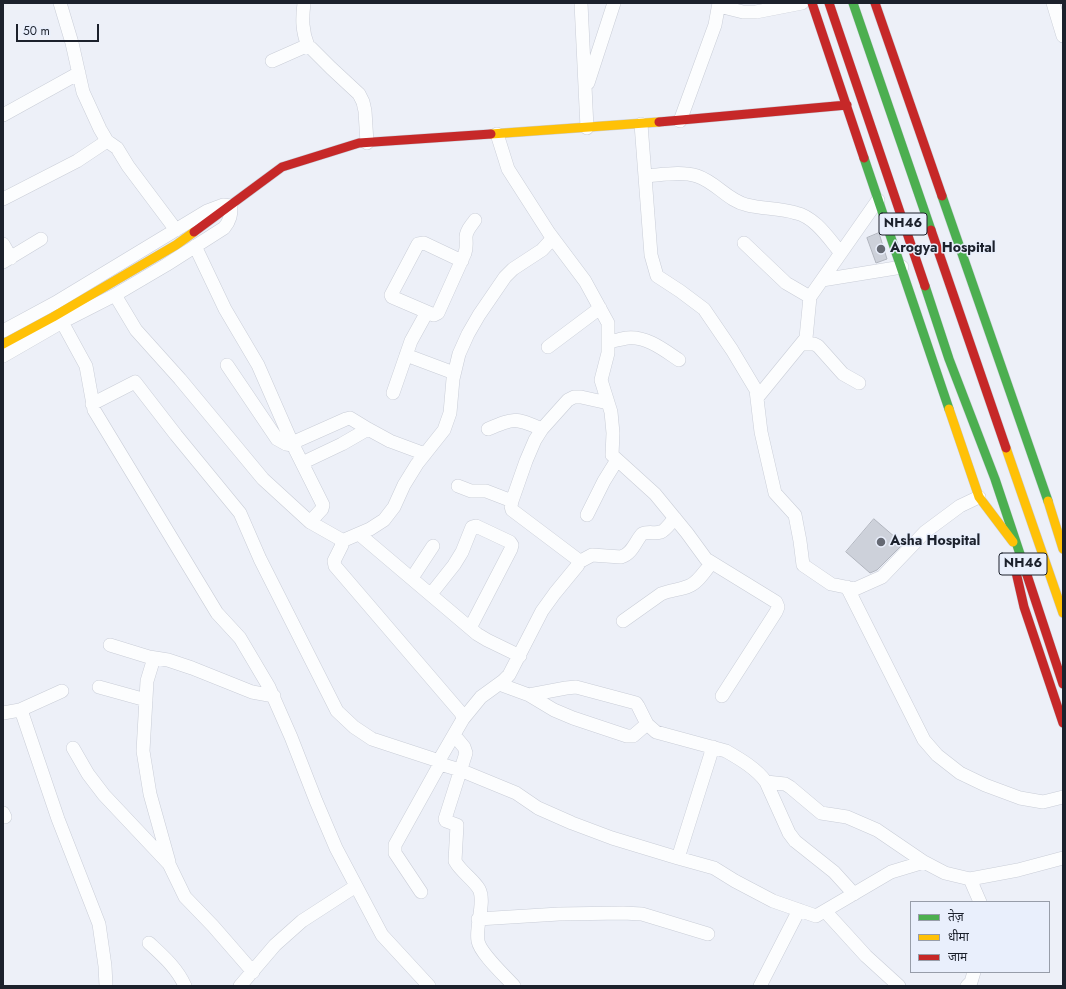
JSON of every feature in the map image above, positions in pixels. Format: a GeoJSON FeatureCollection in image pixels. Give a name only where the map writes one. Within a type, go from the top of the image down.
{"type":"FeatureCollection","features":[{"type":"Feature","properties":{"kind":"main road"},"geometry":{"type":"LineString","coordinates":[[812,3],[979,497],[1019,551]]}},
{"type":"Feature","properties":{"kind":"main road","name":"NH46"},"geometry":{"type":"LineString","coordinates":[[829,3],[949,359],[995,479],[1063,684]]}},
{"type":"Feature","properties":{"kind":"main road","name":"NH46"},"geometry":{"type":"LineString","coordinates":[[853,3],[1063,614]]}},
{"type":"Feature","properties":{"kind":"main road"},"geometry":{"type":"LineString","coordinates":[[875,3],[1048,501],[1063,549]]}},
{"type":"Feature","properties":{"kind":"main road"},"geometry":{"type":"LineString","coordinates":[[3,344],[53,317],[176,245],[231,206],[282,166],[359,144],[680,121],[847,106]]}},
{"type":"Feature","properties":{"kind":"main road"},"geometry":{"type":"LineString","coordinates":[[1009,538],[1016,576],[1024,607],[1063,723]]}},
{"type":"Feature","properties":{"kind":"street"},"geometry":{"type":"LineString","coordinates":[[60,3],[83,92],[107,141],[117,148],[128,166],[176,230]]}},
{"type":"Feature","properties":{"kind":"street"},"geometry":{"type":"LineString","coordinates":[[304,3],[302,24],[304,36],[308,46],[359,94],[365,111],[367,143]]}},
{"type":"Feature","properties":{"kind":"street"},"geometry":{"type":"LineString","coordinates":[[581,3],[587,128]]}},
{"type":"Feature","properties":{"kind":"street"},"geometry":{"type":"LineString","coordinates":[[585,91],[614,3]]}},
{"type":"Feature","properties":{"kind":"street"},"geometry":{"type":"LineString","coordinates":[[680,121],[714,25],[719,5],[743,12],[756,12],[802,3]]}},
{"type":"Feature","properties":{"kind":"street"},"geometry":{"type":"LineString","coordinates":[[1053,3],[1063,36]]}},
{"type":"Feature","properties":{"kind":"street"},"geometry":{"type":"LineString","coordinates":[[272,61],[308,46]]}},
{"type":"Feature","properties":{"kind":"street"},"geometry":{"type":"LineString","coordinates":[[3,115],[79,73]]}},
{"type":"Feature","properties":{"kind":"street"},"geometry":{"type":"LineString","coordinates":[[641,124],[651,255],[657,276],[704,309],[732,350],[756,390],[761,432],[775,493],[795,515],[803,565],[831,584],[856,589],[882,577],[925,532],[960,506],[979,497]]}},
{"type":"Feature","properties":{"kind":"street"},"geometry":{"type":"LineString","coordinates":[[497,134],[508,169],[553,238],[585,281],[608,323],[608,353],[601,380],[611,412],[613,433],[612,455],[655,494],[706,559],[773,599],[778,607],[722,696]]}},
{"type":"Feature","properties":{"kind":"street"},"geometry":{"type":"LineString","coordinates":[[3,199],[77,161],[107,141]]}},
{"type":"Feature","properties":{"kind":"street"},"geometry":{"type":"LineString","coordinates":[[645,176],[686,174],[698,176],[736,201],[747,205],[797,213],[815,224],[841,253]]}},
{"type":"Feature","properties":{"kind":"street"},"geometry":{"type":"LineString","coordinates":[[757,398],[806,338],[808,305],[810,298],[878,200]]}},
{"type":"Feature","properties":{"kind":"street"},"geometry":{"type":"LineString","coordinates":[[3,331],[55,303],[216,207],[223,205],[231,206],[229,223],[224,228],[115,296],[62,322],[3,356]]}},
{"type":"Feature","properties":{"kind":"street"},"geometry":{"type":"LineString","coordinates":[[462,260],[421,242],[416,246],[391,296],[434,315],[438,313],[462,260],[467,248],[467,232],[475,220]]}},
{"type":"Feature","properties":{"kind":"street"},"geometry":{"type":"LineString","coordinates":[[342,541],[370,529],[384,520],[394,507],[404,485],[425,454],[444,430],[450,413],[453,379],[459,354],[479,315],[505,278],[520,264],[545,248],[553,238]]}},
{"type":"Feature","properties":{"kind":"street"},"geometry":{"type":"LineString","coordinates":[[3,244],[7,260],[41,239]]}},
{"type":"Feature","properties":{"kind":"street"},"geometry":{"type":"LineString","coordinates":[[744,244],[786,283],[810,298]]}},
{"type":"Feature","properties":{"kind":"street"},"geometry":{"type":"LineString","coordinates":[[195,246],[225,310],[258,364],[292,444],[323,505],[322,509],[310,522]]}},
{"type":"Feature","properties":{"kind":"street"},"geometry":{"type":"LineString","coordinates":[[822,280],[902,267]]}},
{"type":"Feature","properties":{"kind":"street"},"geometry":{"type":"LineString","coordinates":[[115,296],[136,330],[180,378],[263,479],[310,522],[342,541]]}},
{"type":"Feature","properties":{"kind":"street"},"geometry":{"type":"LineString","coordinates":[[548,347],[600,308]]}},
{"type":"Feature","properties":{"kind":"street"},"geometry":{"type":"LineString","coordinates":[[393,393],[411,342],[427,312]]}},
{"type":"Feature","properties":{"kind":"street"},"geometry":{"type":"LineString","coordinates":[[62,322],[86,366],[94,410],[217,612],[240,638],[274,696],[336,848],[382,935],[429,986]]}},
{"type":"Feature","properties":{"kind":"street"},"geometry":{"type":"LineString","coordinates":[[608,342],[628,338],[642,339],[653,343],[679,360]]}},
{"type":"Feature","properties":{"kind":"street"},"geometry":{"type":"LineString","coordinates":[[802,344],[814,344],[818,346],[840,371],[859,383]]}},
{"type":"Feature","properties":{"kind":"street"},"geometry":{"type":"LineString","coordinates":[[406,355],[454,373]]}},
{"type":"Feature","properties":{"kind":"street"},"geometry":{"type":"LineString","coordinates":[[227,365],[278,439],[286,444],[292,444],[350,418],[390,441],[425,454]]}},
{"type":"Feature","properties":{"kind":"street"},"geometry":{"type":"LineString","coordinates":[[92,404],[136,382],[176,435],[240,513],[260,559],[337,711],[354,727],[372,739],[460,770],[516,793],[538,808],[572,823],[612,838],[714,868],[773,901],[816,916],[891,872],[924,862]]}},
{"type":"Feature","properties":{"kind":"street"},"geometry":{"type":"LineString","coordinates":[[579,562],[512,510],[511,506],[526,461],[542,428],[568,400],[581,396],[608,403]]}},
{"type":"Feature","properties":{"kind":"street"},"geometry":{"type":"LineString","coordinates":[[488,429],[513,420],[519,420],[542,428]]}},
{"type":"Feature","properties":{"kind":"street"},"geometry":{"type":"LineString","coordinates":[[302,463],[342,444],[368,429]]}},
{"type":"Feature","properties":{"kind":"street"},"geometry":{"type":"LineString","coordinates":[[587,515],[604,481],[617,460]]}},
{"type":"Feature","properties":{"kind":"street"},"geometry":{"type":"LineString","coordinates":[[458,486],[471,491],[486,491],[512,501]]}},
{"type":"Feature","properties":{"kind":"street"},"geometry":{"type":"LineString","coordinates":[[421,892],[395,853],[395,846],[463,719],[481,697],[509,675],[542,611],[579,562],[592,555],[625,556],[629,553],[642,534],[645,532],[663,531],[675,518]]}},
{"type":"Feature","properties":{"kind":"street"},"geometry":{"type":"LineString","coordinates":[[431,594],[458,558],[472,527],[476,526],[510,542],[512,546],[470,628]]}},
{"type":"Feature","properties":{"kind":"street"},"geometry":{"type":"LineString","coordinates":[[358,534],[470,628],[487,640],[520,656]]}},
{"type":"Feature","properties":{"kind":"street"},"geometry":{"type":"LineString","coordinates":[[342,541],[342,545],[334,561],[335,566],[461,713],[463,719]]}},
{"type":"Feature","properties":{"kind":"street"},"geometry":{"type":"LineString","coordinates":[[412,578],[434,546]]}},
{"type":"Feature","properties":{"kind":"street"},"geometry":{"type":"LineString","coordinates":[[622,621],[661,594],[667,591],[689,587],[712,563]]}},
{"type":"Feature","properties":{"kind":"street"},"geometry":{"type":"LineString","coordinates":[[847,588],[924,740],[937,755],[960,773],[1020,798],[1043,802],[1063,797]]}},
{"type":"Feature","properties":{"kind":"street"},"geometry":{"type":"LineString","coordinates":[[110,645],[154,658],[168,660],[252,692],[274,696]]}},
{"type":"Feature","properties":{"kind":"street"},"geometry":{"type":"LineString","coordinates":[[154,658],[147,680],[143,751],[152,800],[171,868]]}},
{"type":"Feature","properties":{"kind":"street"},"geometry":{"type":"LineString","coordinates":[[499,684],[529,695],[554,710],[573,718],[627,736],[632,736],[647,724]]}},
{"type":"Feature","properties":{"kind":"street"},"geometry":{"type":"LineString","coordinates":[[100,687],[146,700]]}},
{"type":"Feature","properties":{"kind":"street"},"geometry":{"type":"LineString","coordinates":[[529,695],[576,687],[636,703],[647,724],[656,732],[713,747],[734,755],[761,775],[766,782],[789,833],[796,841],[834,872],[854,894]]}},
{"type":"Feature","properties":{"kind":"street"},"geometry":{"type":"LineString","coordinates":[[3,712],[20,710],[62,691]]}},
{"type":"Feature","properties":{"kind":"street"},"geometry":{"type":"LineString","coordinates":[[20,710],[58,819],[99,924],[105,966],[106,986]]}},
{"type":"Feature","properties":{"kind":"street"},"geometry":{"type":"LineString","coordinates":[[454,735],[464,747],[466,753],[444,819],[457,825],[455,861],[479,889],[481,898],[478,920],[478,942],[482,951],[514,986]]}},
{"type":"Feature","properties":{"kind":"street"},"geometry":{"type":"LineString","coordinates":[[678,858],[713,747]]}},
{"type":"Feature","properties":{"kind":"street"},"geometry":{"type":"LineString","coordinates":[[73,748],[88,774],[104,794],[169,864],[185,897],[213,926],[253,972]]}},
{"type":"Feature","properties":{"kind":"street"},"geometry":{"type":"LineString","coordinates":[[766,782],[785,784],[821,813],[848,817],[877,830],[924,862],[945,873],[970,879],[1018,870],[1063,858]]}},
{"type":"Feature","properties":{"kind":"street"},"geometry":{"type":"LineString","coordinates":[[970,879],[980,901]]}},
{"type":"Feature","properties":{"kind":"street"},"geometry":{"type":"LineString","coordinates":[[240,986],[275,946],[302,921],[356,886]]}},
{"type":"Feature","properties":{"kind":"street"},"geometry":{"type":"LineString","coordinates":[[760,986],[799,910]]}},
{"type":"Feature","properties":{"kind":"street"},"geometry":{"type":"LineString","coordinates":[[825,911],[866,956],[899,986]]}},
{"type":"Feature","properties":{"kind":"street"},"geometry":{"type":"LineString","coordinates":[[478,920],[559,914],[642,914],[708,934]]}},
{"type":"Feature","properties":{"kind":"street"},"geometry":{"type":"LineString","coordinates":[[149,943],[169,962],[185,986]]}},
{"type":"Feature","properties":{"kind":"street"},"geometry":{"type":"LineString","coordinates":[[967,986],[971,982],[974,973]]}},
{"type":"Feature","properties":{"kind":"building"},"geometry":{"type":"Polygon","coordinates":[[[879,233],[887,259],[876,263],[867,238],[879,233]]]}},
{"type":"Feature","properties":{"kind":"building"},"geometry":{"type":"Polygon","coordinates":[[[874,519],[903,544],[877,570],[870,573],[846,552],[874,519]]]}},
{"type":"Feature","properties":{"kind":"traffic: fast"},"geometry":{"type":"LineString","coordinates":[[853,3],[931,230]]}},
{"type":"Feature","properties":{"kind":"traffic: fast"},"geometry":{"type":"LineString","coordinates":[[864,158],[949,409]]}},
{"type":"Feature","properties":{"kind":"traffic: fast"},"geometry":{"type":"LineString","coordinates":[[942,196],[1048,501]]}},
{"type":"Feature","properties":{"kind":"traffic: fast"},"geometry":{"type":"LineString","coordinates":[[925,286],[949,359],[995,479],[1027,575]]}},
{"type":"Feature","properties":{"kind":"traffic: slow"},"geometry":{"type":"LineString","coordinates":[[491,134],[659,122]]}},
{"type":"Feature","properties":{"kind":"traffic: slow"},"geometry":{"type":"LineString","coordinates":[[3,344],[53,317],[176,245],[194,232]]}},
{"type":"Feature","properties":{"kind":"traffic: slow"},"geometry":{"type":"LineString","coordinates":[[949,409],[979,497],[1013,542]]}},
{"type":"Feature","properties":{"kind":"traffic: slow"},"geometry":{"type":"LineString","coordinates":[[1006,448],[1063,613]]}},
{"type":"Feature","properties":{"kind":"traffic: slow"},"geometry":{"type":"LineString","coordinates":[[1048,501],[1063,549]]}},
{"type":"Feature","properties":{"kind":"traffic: jam"},"geometry":{"type":"LineString","coordinates":[[812,3],[864,158]]}},
{"type":"Feature","properties":{"kind":"traffic: jam"},"geometry":{"type":"LineString","coordinates":[[829,3],[925,286]]}},
{"type":"Feature","properties":{"kind":"traffic: jam"},"geometry":{"type":"LineString","coordinates":[[875,3],[942,196]]}},
{"type":"Feature","properties":{"kind":"traffic: jam"},"geometry":{"type":"LineString","coordinates":[[659,122],[847,105]]}},
{"type":"Feature","properties":{"kind":"traffic: jam"},"geometry":{"type":"LineString","coordinates":[[194,232],[282,167],[359,143],[491,134]]}},
{"type":"Feature","properties":{"kind":"traffic: jam"},"geometry":{"type":"LineString","coordinates":[[931,230],[1006,448]]}},
{"type":"Feature","properties":{"kind":"traffic: jam"},"geometry":{"type":"LineString","coordinates":[[1013,559],[1024,607],[1063,723]]}},
{"type":"Feature","properties":{"kind":"traffic: jam"},"geometry":{"type":"LineString","coordinates":[[1027,575],[1063,684]]}},
{"type":"Feature","properties":{"kind":"place","name":"Arogya Hospital"},"geometry":{"type":"Point","coordinates":[881,249]}},
{"type":"Feature","properties":{"kind":"place","name":"Asha Hospital"},"geometry":{"type":"Point","coordinates":[881,542]}}]}
